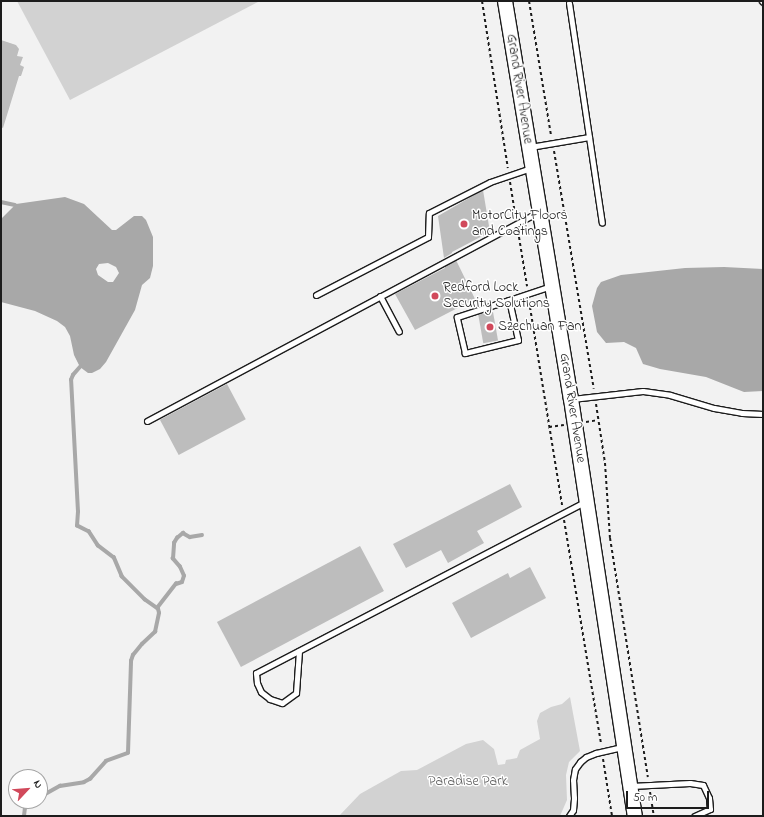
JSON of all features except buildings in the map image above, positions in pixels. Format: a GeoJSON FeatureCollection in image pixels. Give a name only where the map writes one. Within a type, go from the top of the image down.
{"type":"FeatureCollection","features":[{"type":"Feature","properties":{"kind":"main road","name":"Grand River Avenue"},"geometry":{"type":"LineString","coordinates":[[504,1],[571,399],[635,816]]}},
{"type":"Feature","properties":{"kind":"lane"},"geometry":{"type":"LineString","coordinates":[[569,3],[602,223]]}},
{"type":"Feature","properties":{"kind":"lane"},"geometry":{"type":"LineString","coordinates":[[529,147],[589,137]]}},
{"type":"Feature","properties":{"kind":"lane"},"geometry":{"type":"LineString","coordinates":[[316,295],[428,237],[429,213],[490,182],[532,168]]}},
{"type":"Feature","properties":{"kind":"lane"},"geometry":{"type":"LineString","coordinates":[[147,422],[539,212]]}},
{"type":"Feature","properties":{"kind":"lane"},"geometry":{"type":"LineString","coordinates":[[509,300],[518,340],[465,353],[457,317],[509,300],[528,294],[552,286]]}},
{"type":"Feature","properties":{"kind":"lane"},"geometry":{"type":"LineString","coordinates":[[380,296],[399,331]]}},
{"type":"Feature","properties":{"kind":"lane"},"geometry":{"type":"LineString","coordinates":[[571,399],[642,391],[670,395],[714,408],[742,413],[763,414]]}},
{"type":"Feature","properties":{"kind":"lane"},"geometry":{"type":"LineString","coordinates":[[299,651],[296,692],[282,703],[270,699],[261,692],[257,683],[256,673],[587,501]]}},
{"type":"Feature","properties":{"kind":"lane"},"geometry":{"type":"LineString","coordinates":[[569,816],[573,810],[573,780],[575,769],[586,757],[624,747]]}},
{"type":"Feature","properties":{"kind":"lane"},"geometry":{"type":"LineString","coordinates":[[630,786],[690,783],[703,785],[709,798],[710,809],[694,816]]}},
{"type":"Feature","properties":{"kind":"path"},"geometry":{"type":"LineString","coordinates":[[482,1],[612,816]]}},
{"type":"Feature","properties":{"kind":"path"},"geometry":{"type":"LineString","coordinates":[[529,1],[595,396],[605,463],[610,538],[654,816]]}},
{"type":"Feature","properties":{"kind":"green space"},"geometry":{"type":"Polygon","coordinates":[[[17,1],[258,1],[258,2],[70,100],[17,1]]]}},
{"type":"Feature","properties":{"kind":"green space","name":"Paradise Park"},"geometry":{"type":"Polygon","coordinates":[[[570,697],[580,751],[569,762],[566,775],[567,800],[560,816],[339,816],[360,794],[401,771],[417,770],[466,744],[483,740],[494,749],[498,765],[505,764],[506,760],[517,758],[520,750],[540,739],[537,721],[540,713],[551,707],[562,704],[570,697]]]}},
{"type":"Feature","properties":{"kind":"shaded area"},"geometry":{"type":"Polygon","coordinates":[[[65,197],[84,204],[112,230],[116,230],[134,216],[142,216],[146,220],[153,237],[153,266],[150,278],[142,285],[135,310],[106,362],[100,369],[92,373],[88,373],[80,367],[74,355],[70,336],[65,327],[57,321],[35,311],[1,302],[1,219],[16,204],[65,197]],[[108,263],[99,264],[96,269],[98,275],[108,282],[113,282],[119,273],[116,267],[108,263]]]}},
{"type":"Feature","properties":{"kind":"shaded area"},"geometry":{"type":"Polygon","coordinates":[[[724,267],[763,269],[763,391],[744,392],[706,377],[660,369],[643,364],[636,348],[624,342],[606,343],[597,332],[592,306],[597,288],[601,282],[621,275],[685,268],[724,267]]]}},
{"type":"Feature","properties":{"kind":"waterway"},"geometry":{"type":"LineString","coordinates":[[1,202],[15,205]]}},
{"type":"Feature","properties":{"kind":"waterway"},"geometry":{"type":"LineString","coordinates":[[48,793],[60,786],[84,782],[90,779],[106,761],[128,753],[131,661],[133,655],[142,644],[155,632],[159,613],[158,609],[145,600],[122,577],[114,558],[98,546],[89,532],[77,526],[78,512],[71,380],[73,375],[80,367]]}},
{"type":"Feature","properties":{"kind":"waterway"},"geometry":{"type":"LineString","coordinates":[[157,608],[176,584],[182,582],[184,576],[180,567],[173,559],[174,543],[177,538],[183,533],[190,537],[202,535]]}},
{"type":"Feature","properties":{"kind":"waterway"},"geometry":{"type":"LineString","coordinates":[[24,816],[25,809]]}},
{"type":"Feature","properties":{"kind":"place","name":"MotorCity Floors and Coatings"},"geometry":{"type":"Point","coordinates":[464,224]}},
{"type":"Feature","properties":{"kind":"place","name":"Redford Lock Security Solutions"},"geometry":{"type":"Point","coordinates":[435,296]}},
{"type":"Feature","properties":{"kind":"place","name":"Szechuan Fan"},"geometry":{"type":"Point","coordinates":[490,327]}}]}
